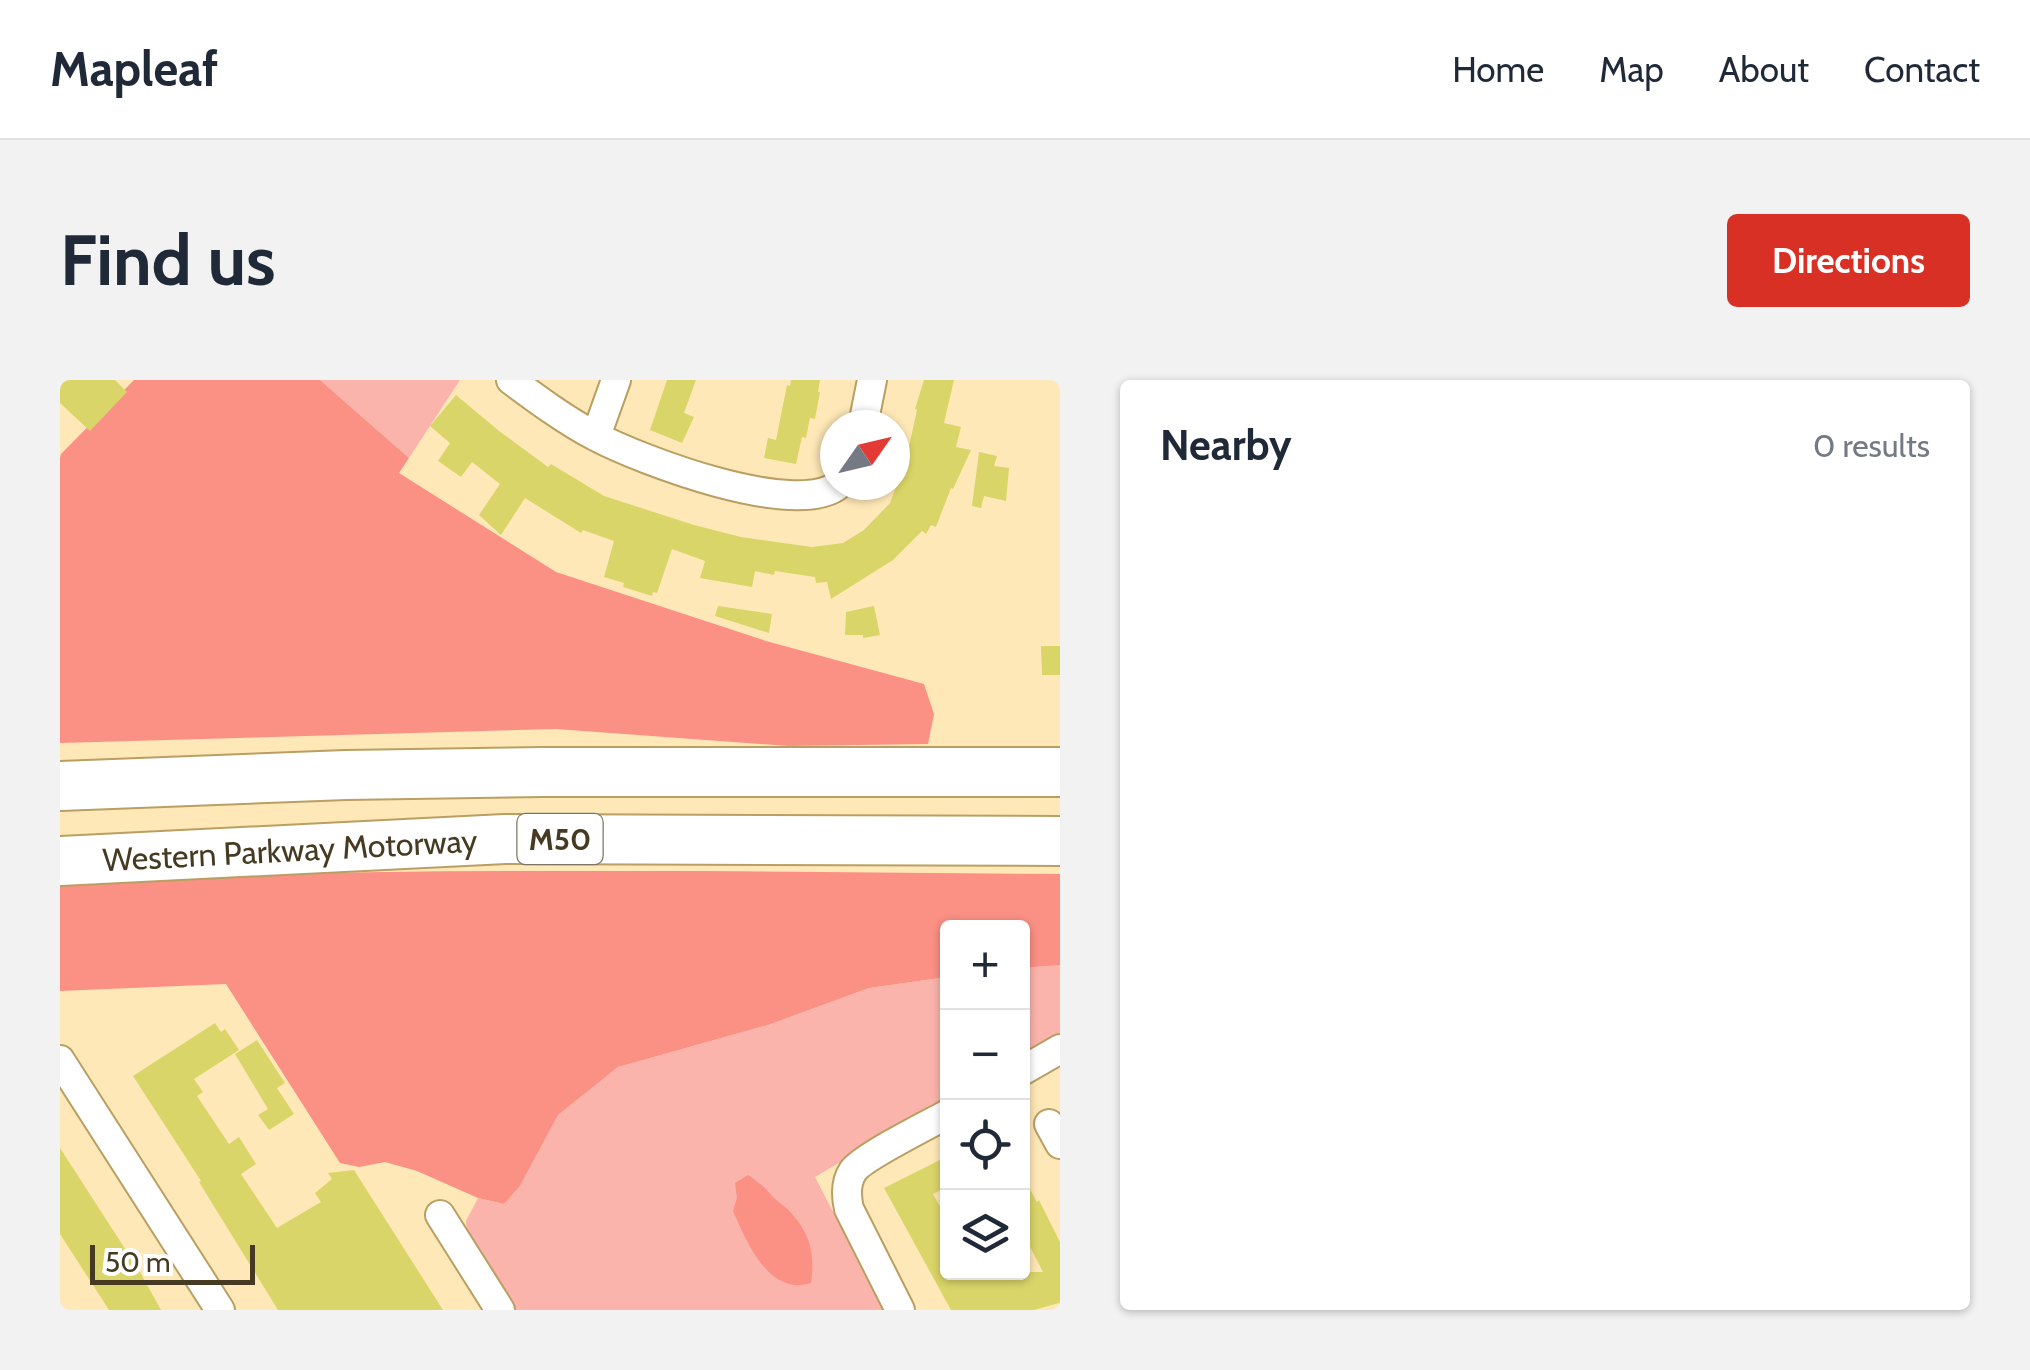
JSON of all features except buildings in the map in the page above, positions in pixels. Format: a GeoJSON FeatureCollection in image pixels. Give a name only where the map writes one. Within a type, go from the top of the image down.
{"type":"FeatureCollection","features":[{"type":"Feature","properties":{"kind":"highway","name":"Western Parkway Motorway"},"geometry":{"type":"LineString","coordinates":[[60,786],[346,774],[1060,772]]}},
{"type":"Feature","properties":{"kind":"highway","name":"Western Parkway Motorway"},"geometry":{"type":"LineString","coordinates":[[60,861],[505,839],[1060,841]]}},
{"type":"Feature","properties":{"kind":"street"},"geometry":{"type":"LineString","coordinates":[[511,380],[596,436],[636,455],[720,483],[790,495],[820,494]]}},
{"type":"Feature","properties":{"kind":"street"},"geometry":{"type":"LineString","coordinates":[[596,436],[616,380]]}},
{"type":"Feature","properties":{"kind":"street"},"geometry":{"type":"LineString","coordinates":[[866,410],[872,380]]}},
{"type":"Feature","properties":{"kind":"street"},"geometry":{"type":"LineString","coordinates":[[1030,1066],[1060,1049]]}},
{"type":"Feature","properties":{"kind":"street"},"geometry":{"type":"LineString","coordinates":[[60,1060],[220,1310]]}},
{"type":"Feature","properties":{"kind":"street"},"geometry":{"type":"LineString","coordinates":[[900,1310],[849,1210],[848,1182],[859,1164],[940,1118]]}},
{"type":"Feature","properties":{"kind":"street"},"geometry":{"type":"LineString","coordinates":[[440,1215],[500,1310]]}},
{"type":"Feature","properties":{"kind":"shaded area"},"geometry":{"type":"Polygon","coordinates":[[[134,380],[320,380],[409,458],[399,473],[556,572],[766,641],[924,684],[934,714],[928,744],[788,746],[556,729],[60,743],[60,458],[134,380]]]}},
{"type":"Feature","properties":{"kind":"shaded area"},"geometry":{"type":"Polygon","coordinates":[[[320,380],[460,380],[409,458],[320,380]]]}},
{"type":"Feature","properties":{"kind":"shaded area"},"geometry":{"type":"Polygon","coordinates":[[[463,871],[1060,874],[1060,965],[1030,967],[1030,920],[940,920],[940,978],[869,988],[768,1025],[618,1067],[558,1115],[520,1186],[504,1204],[385,1162],[359,1167],[340,1163],[226,984],[60,991],[60,885],[463,871]]]}},
{"type":"Feature","properties":{"kind":"shaded area"},"geometry":{"type":"Polygon","coordinates":[[[1060,965],[1060,1033],[1030,1051],[1030,1010],[1030,967],[1060,965]]]}},
{"type":"Feature","properties":{"kind":"shaded area"},"geometry":{"type":"Polygon","coordinates":[[[940,978],[940,1103],[815,1177],[884,1310],[516,1310],[467,1234],[466,1221],[478,1198],[504,1204],[520,1186],[558,1115],[618,1067],[768,1025],[869,988],[940,978]]]}},
{"type":"Feature","properties":{"kind":"shaded area"},"geometry":{"type":"Polygon","coordinates":[[[748,1175],[788,1209],[804,1230],[812,1255],[811,1283],[796,1285],[772,1275],[749,1245],[733,1211],[737,1198],[735,1183],[748,1175]]]}}]}
